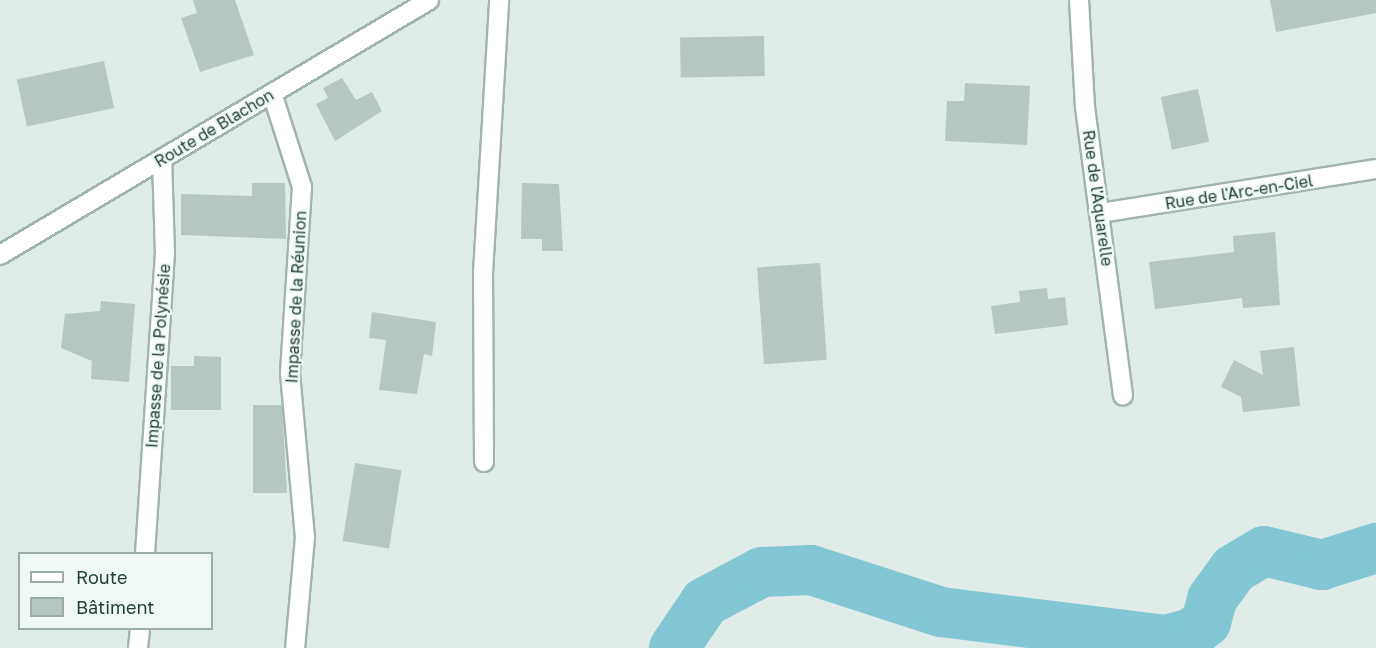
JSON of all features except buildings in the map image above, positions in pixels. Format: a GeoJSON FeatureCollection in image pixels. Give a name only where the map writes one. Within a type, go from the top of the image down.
{"type":"FeatureCollection","features":[{"type":"Feature","properties":{"kind":"street","name":"Route de Blachon"},"geometry":{"type":"LineString","coordinates":[[0,255],[429,0]]}},
{"type":"Feature","properties":{"kind":"street"},"geometry":{"type":"LineString","coordinates":[[484,462],[483,273],[498,0]]}},
{"type":"Feature","properties":{"kind":"street","name":"Rue de l'Aquarelle"},"geometry":{"type":"LineString","coordinates":[[1079,0],[1085,107],[1101,213],[1123,396]]}},
{"type":"Feature","properties":{"kind":"street","name":"Impasse de la Réunion"},"geometry":{"type":"LineString","coordinates":[[272,93],[302,187],[290,373],[305,537],[295,648]]}},
{"type":"Feature","properties":{"kind":"street","name":"Impasse de la Polynésie"},"geometry":{"type":"LineString","coordinates":[[145,552],[165,254],[162,159]]}},
{"type":"Feature","properties":{"kind":"street","name":"Rue de l'Arc-en-Ciel"},"geometry":{"type":"LineString","coordinates":[[1101,213],[1376,169]]}},
{"type":"Feature","properties":{"kind":"street"},"geometry":{"type":"LineString","coordinates":[[138,648],[140,630]]}},
{"type":"Feature","properties":{"kind":"waterway"},"geometry":{"type":"LineString","coordinates":[[674,648],[705,602],[762,572],[811,570],[941,612],[1166,640],[1192,633],[1206,622],[1212,599],[1234,569],[1264,551],[1322,565],[1376,548]]}}]}
